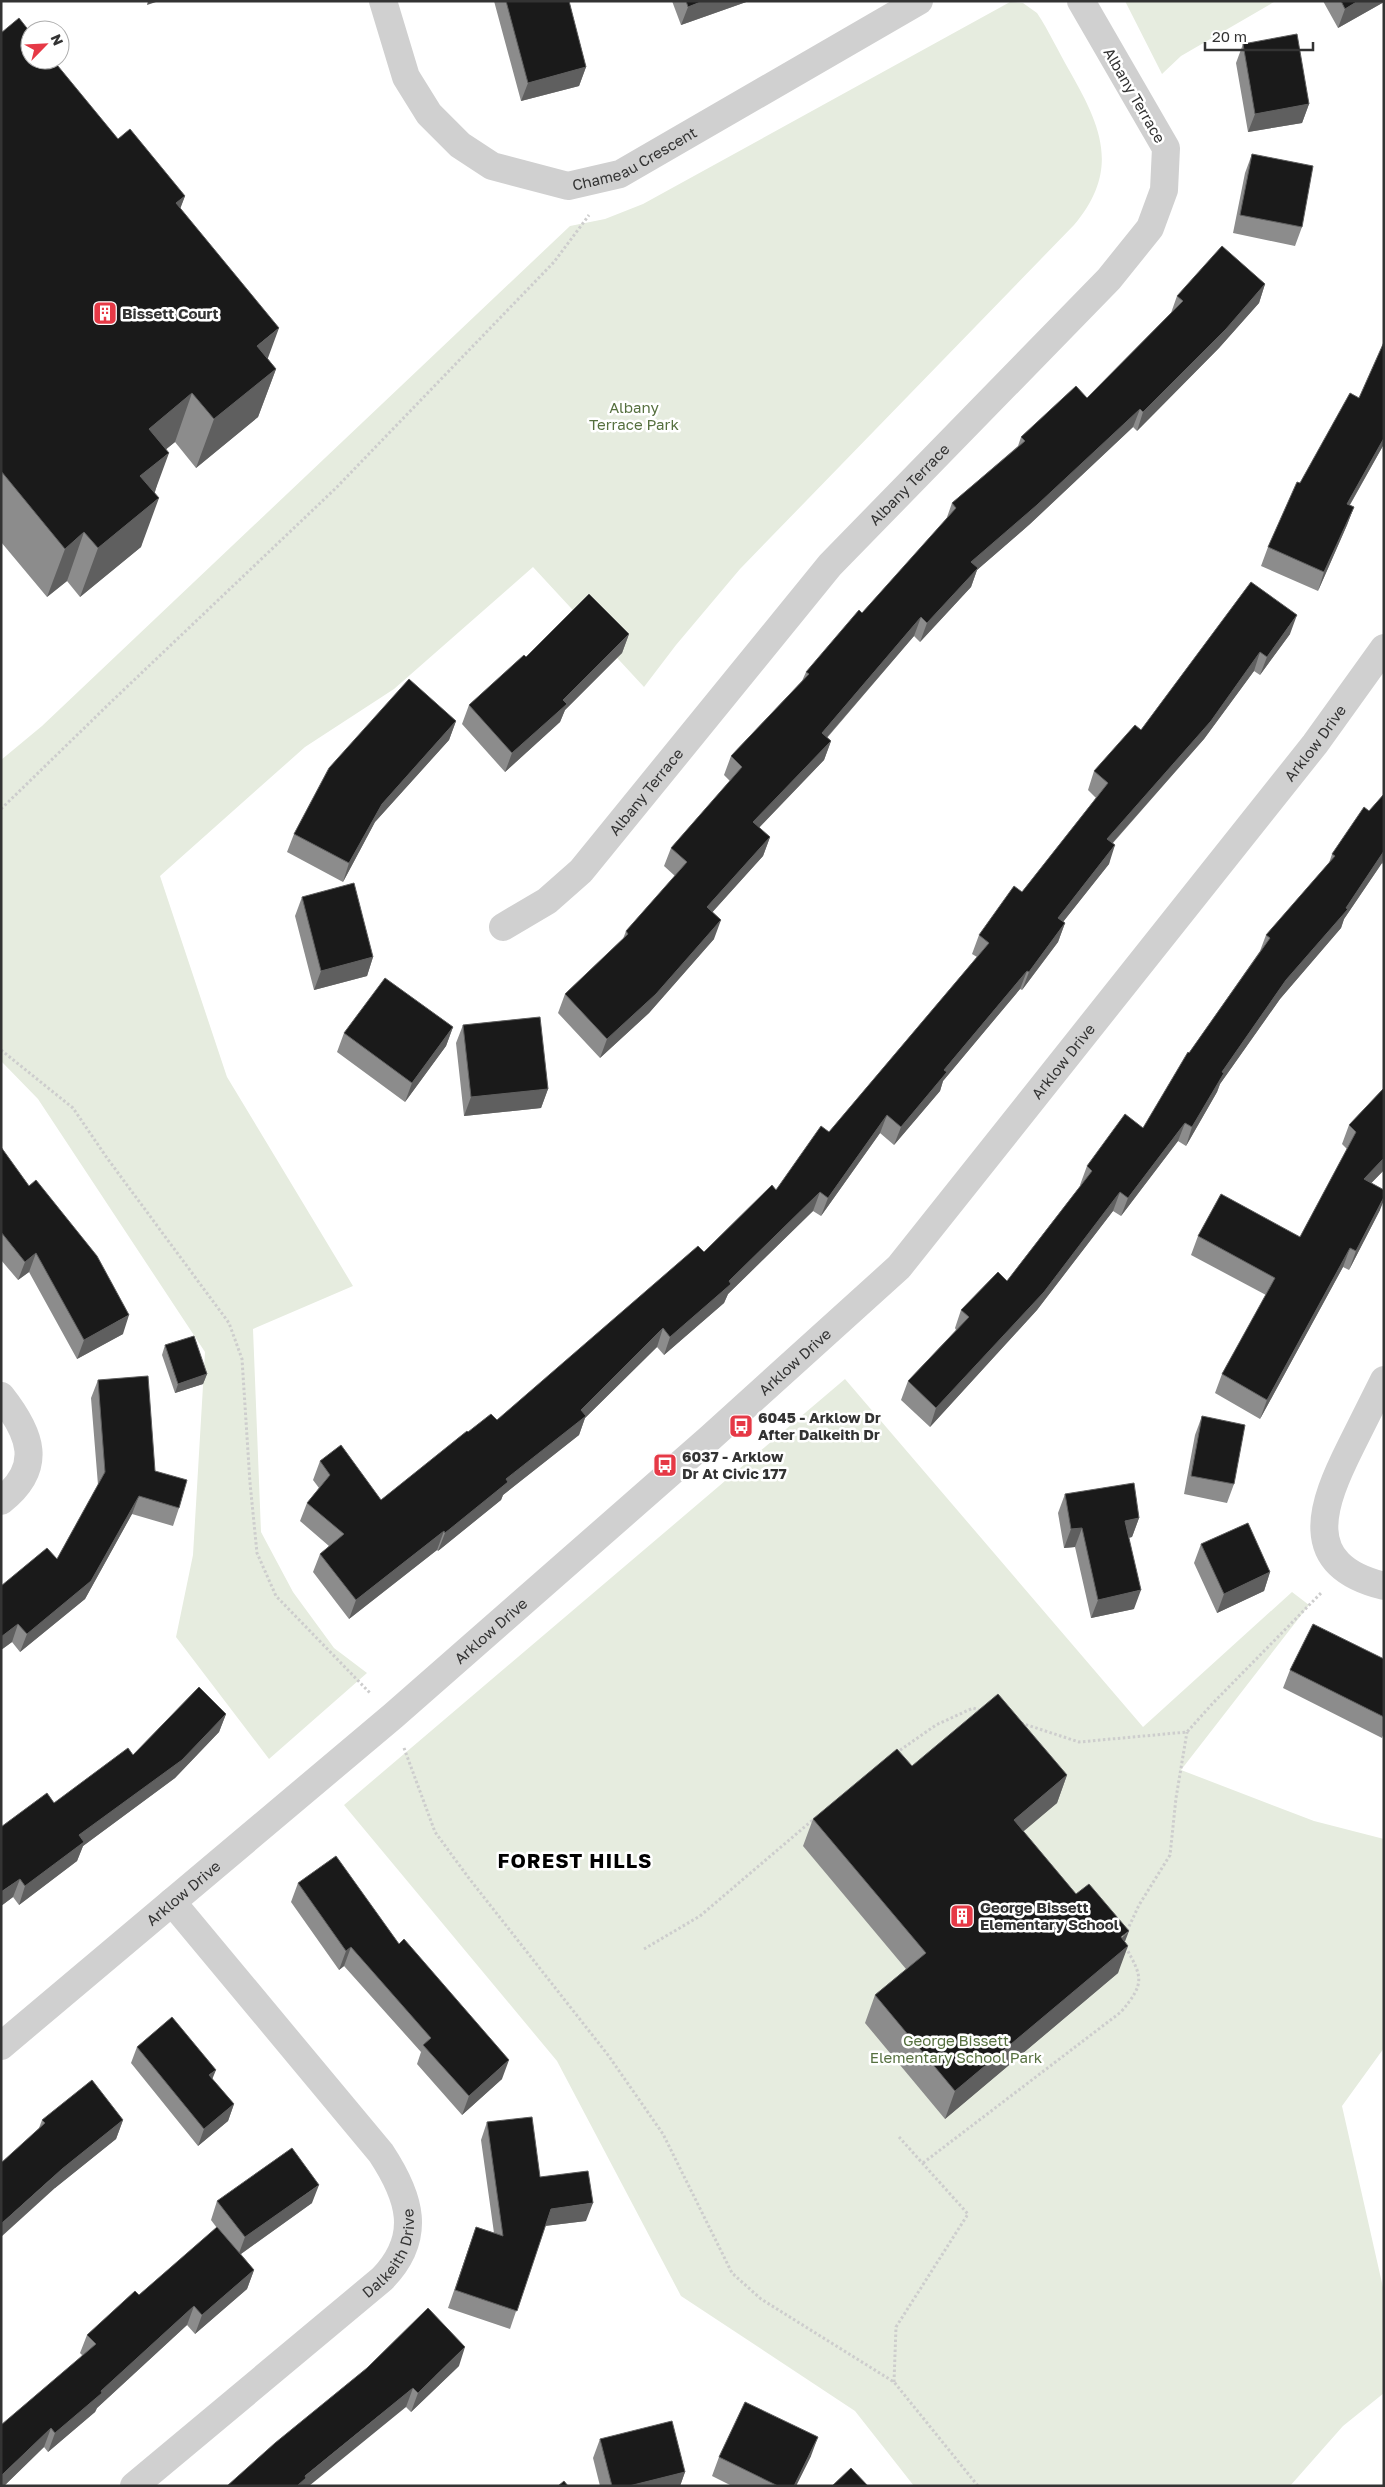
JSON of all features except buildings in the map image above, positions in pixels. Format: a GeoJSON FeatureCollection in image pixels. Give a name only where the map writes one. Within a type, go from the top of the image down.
{"type":"FeatureCollection","features":[{"type":"Feature","properties":{"kind":"street","name":"Chameau Crescent"},"geometry":{"type":"LineString","coordinates":[[383,1],[406,77],[421,103],[439,125],[460,145],[492,166],[568,186],[620,174],[919,1]]}},
{"type":"Feature","properties":{"kind":"street","name":"Albany Terrace"},"geometry":{"type":"LineString","coordinates":[[503,926],[547,900],[582,871],[830,565],[1109,280],[1150,228],[1164,190],[1166,148],[1081,1]]}},
{"type":"Feature","properties":{"kind":"street","name":"Arklow Drive"},"geometry":{"type":"LineString","coordinates":[[1,2046],[393,1716],[710,1438],[899,1267],[1315,744],[1384,648]]}},
{"type":"Feature","properties":{"kind":"street"},"geometry":{"type":"LineString","coordinates":[[1384,1380],[1332,1484],[1324,1514],[1326,1544],[1345,1569],[1356,1576],[1384,1586]]}},
{"type":"Feature","properties":{"kind":"street"},"geometry":{"type":"LineString","coordinates":[[1,1396],[22,1424],[28,1441],[28,1456],[25,1472],[20,1483],[1,1502]]}},
{"type":"Feature","properties":{"kind":"street","name":"Dalkeith Drive"},"geometry":{"type":"LineString","coordinates":[[134,2486],[382,2279],[401,2254],[409,2220],[403,2191],[381,2154],[172,1902]]}},
{"type":"Feature","properties":{"kind":"path"},"geometry":{"type":"LineString","coordinates":[[1,809],[110,702],[336,488],[554,262],[590,214]]}},
{"type":"Feature","properties":{"kind":"path"},"geometry":{"type":"LineString","coordinates":[[1,1050],[73,1108],[107,1158],[229,1323],[242,1359],[250,1483],[257,1553],[276,1596],[393,1716],[416,1785],[436,1832],[468,1877],[608,2055],[663,2134],[732,2273],[761,2300],[894,2382],[978,2486]]}},
{"type":"Feature","properties":{"kind":"path"},"geometry":{"type":"LineString","coordinates":[[1126,1934],[1139,1905],[1170,1855],[1176,1798],[1187,1732],[1213,1703],[1345,1569]]}},
{"type":"Feature","properties":{"kind":"path"},"geometry":{"type":"LineString","coordinates":[[890,1757],[936,1725],[973,1708],[991,1714]]}},
{"type":"Feature","properties":{"kind":"path"},"geometry":{"type":"LineString","coordinates":[[1017,1722],[1079,1742],[1187,1732]]}},
{"type":"Feature","properties":{"kind":"path"},"geometry":{"type":"LineString","coordinates":[[644,1949],[700,1916],[822,1813]]}},
{"type":"Feature","properties":{"kind":"path"},"geometry":{"type":"LineString","coordinates":[[923,2163],[1120,2012],[1136,1994],[1139,1972],[1123,1944]]}},
{"type":"Feature","properties":{"kind":"path"},"geometry":{"type":"LineString","coordinates":[[894,2382],[896,2327],[968,2214],[899,2137]]}},
{"type":"Feature","properties":{"kind":"green space"},"geometry":{"type":"Polygon","coordinates":[[[1125,1],[1274,2],[1181,56],[1162,74],[1125,1]]]}},
{"type":"Feature","properties":{"kind":"green space","name":"Albany Terrace Park"},"geometry":{"type":"Polygon","coordinates":[[[1010,2],[1023,3],[1037,13],[1090,110],[1097,129],[1102,166],[1098,185],[1089,205],[1074,225],[740,569],[676,645],[644,687],[533,567],[394,689],[305,747],[160,876],[227,1077],[353,1286],[253,1329],[261,1532],[293,1592],[334,1648],[367,1673],[269,1759],[176,1637],[193,1555],[205,1352],[38,1099],[1,1061],[1,760],[42,726],[570,226],[605,219],[643,204],[1010,2]]]}},
{"type":"Feature","properties":{"kind":"green space","name":"George Bissett Elementary School Park"},"geometry":{"type":"Polygon","coordinates":[[[845,1379],[1143,1727],[1292,1592],[1309,1605],[1181,1770],[1314,1821],[1384,1839],[1384,2048],[1342,2106],[1384,2292],[1384,2393],[1343,2426],[1290,2486],[914,2486],[855,2411],[681,2296],[557,2061],[344,1805],[845,1379]]]}},
{"type":"Feature","properties":{"kind":"place","name":"Bissett Court"},"geometry":{"type":"Point","coordinates":[105,313]}},
{"type":"Feature","properties":{"kind":"place","name":"6045 - Arklow Dr After Dalkeith Dr"},"geometry":{"type":"Point","coordinates":[741,1426]}},
{"type":"Feature","properties":{"kind":"place","name":"6037 - Arklow Dr At Civic 177"},"geometry":{"type":"Point","coordinates":[665,1465]}},
{"type":"Feature","properties":{"kind":"place","name":"George Bissett Elementary School"},"geometry":{"type":"Point","coordinates":[962,1916]}},
{"type":"Feature","properties":{"kind":"district","name":"FOREST HILLS"},"geometry":{"type":"Point","coordinates":[575,1860]}}]}
